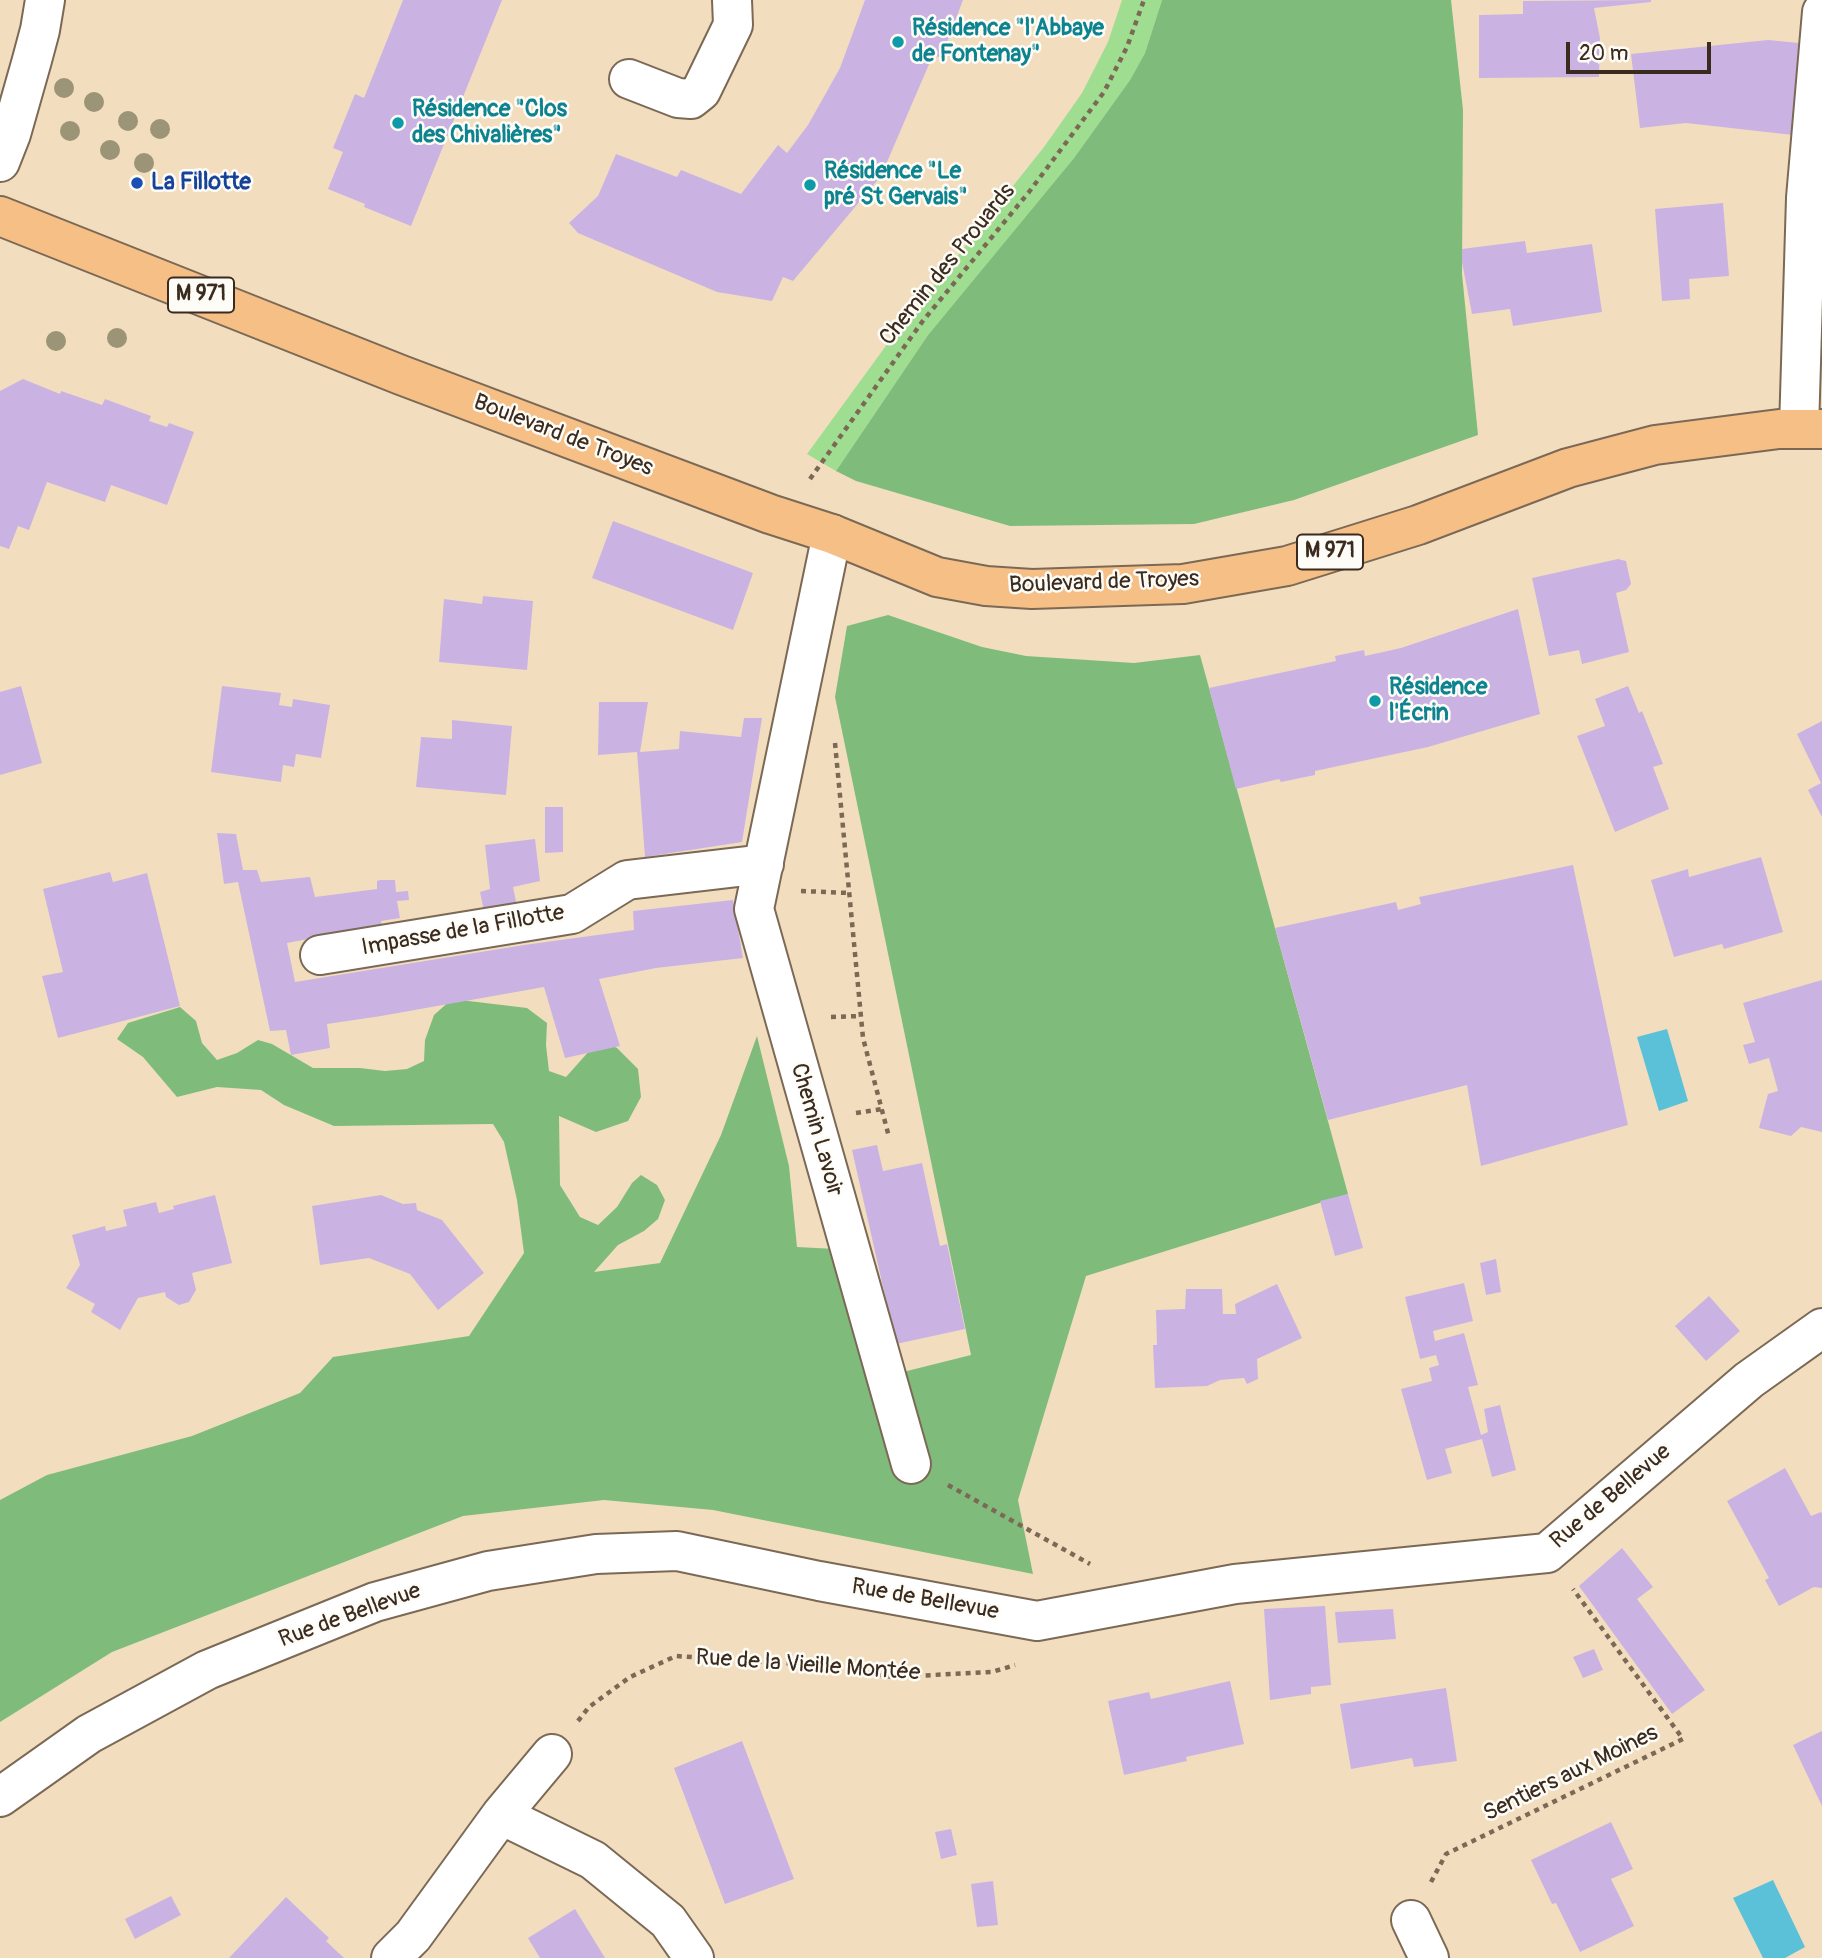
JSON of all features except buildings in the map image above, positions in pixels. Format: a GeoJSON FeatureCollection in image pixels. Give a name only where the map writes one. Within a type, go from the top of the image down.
{"type":"FeatureCollection","features":[{"type":"Feature","properties":{"kind":"main road","name":"Boulevard de Troyes"},"geometry":{"type":"LineString","coordinates":[[0,216],[414,380],[770,514],[832,534],[937,577],[986,586],[1032,589],[1183,584],[1287,566],[1418,525],[1568,468],[1655,445],[1779,429],[1810,429]]}},
{"type":"Feature","properties":{"kind":"street"},"geometry":{"type":"LineString","coordinates":[[0,162],[11,134],[32,60],[45,0]]}},
{"type":"Feature","properties":{"kind":"street"},"geometry":{"type":"LineString","coordinates":[[629,79],[678,99],[691,99],[701,91],[733,25],[732,0]]}},
{"type":"Feature","properties":{"kind":"street"},"geometry":{"type":"LineString","coordinates":[[1810,429],[1806,198],[1822,12]]}},
{"type":"Feature","properties":{"kind":"street","name":"Chemin Lavoir"},"geometry":{"type":"LineString","coordinates":[[832,534],[754,909],[911,1464]]}},
{"type":"Feature","properties":{"kind":"street","name":"Impasse de la Fillotte"},"geometry":{"type":"LineString","coordinates":[[320,955],[572,914],[627,880],[764,864]]}},
{"type":"Feature","properties":{"kind":"street","name":"Rue de Bellevue"},"geometry":{"type":"LineString","coordinates":[[0,1797],[89,1734],[207,1670],[375,1602],[488,1571],[596,1554],[677,1551],[819,1581],[1037,1621],[1235,1584],[1547,1553],[1749,1380],[1822,1328]]}},
{"type":"Feature","properties":{"kind":"street"},"geometry":{"type":"LineString","coordinates":[[391,1958],[412,1936],[501,1815],[552,1755]]}},
{"type":"Feature","properties":{"kind":"street"},"geometry":{"type":"LineString","coordinates":[[501,1815],[593,1860],[668,1921],[694,1958]]}},
{"type":"Feature","properties":{"kind":"street"},"geometry":{"type":"LineString","coordinates":[[1411,1920],[1429,1958]]}},
{"type":"Feature","properties":{"kind":"path","name":"Chemin des Prouards"},"geometry":{"type":"LineString","coordinates":[[812,476],[939,300],[1028,192],[1104,92],[1127,47],[1144,0]]}},
{"type":"Feature","properties":{"kind":"path"},"geometry":{"type":"LineString","coordinates":[[832,738],[837,748],[863,1038],[889,1137]]}},
{"type":"Feature","properties":{"kind":"path"},"geometry":{"type":"LineString","coordinates":[[911,1464],[1109,1575],[1133,1604]]}},
{"type":"Feature","properties":{"kind":"path","name":"Sentiers aux Moines"},"geometry":{"type":"LineString","coordinates":[[1411,1920],[1446,1854],[1683,1739],[1547,1553]]}},
{"type":"Feature","properties":{"kind":"path","name":"Rue de la Vieille Montée"},"geometry":{"type":"LineString","coordinates":[[552,1755],[589,1707],[630,1677],[676,1656],[796,1664],[894,1677],[992,1672],[1027,1661]]}},
{"type":"Feature","properties":{"kind":"green space"},"geometry":{"type":"Polygon","coordinates":[[[1122,0],[1162,0],[1145,53],[1130,80],[1074,158],[928,335],[836,471],[807,454],[888,343],[1044,147],[1082,93],[1108,42],[1122,0]]]}},
{"type":"Feature","properties":{"kind":"green space"},"geometry":{"type":"Polygon","coordinates":[[[1162,0],[1451,0],[1463,110],[1462,274],[1478,435],[1294,500],[1194,524],[1010,526],[856,481],[836,471],[928,335],[1074,158],[1130,80],[1145,53],[1162,0]]]}},
{"type":"Feature","properties":{"kind":"green space"},"geometry":{"type":"Polygon","coordinates":[[[888,615],[982,647],[1026,656],[1134,663],[1200,655],[1348,1194],[1086,1276],[1018,1500],[1033,1574],[713,1510],[604,1500],[463,1516],[112,1652],[0,1722],[0,1500],[47,1475],[192,1436],[300,1393],[333,1357],[469,1336],[524,1253],[517,1200],[504,1142],[493,1124],[334,1126],[284,1105],[261,1090],[217,1087],[177,1097],[143,1057],[117,1039],[128,1023],[180,1007],[196,1021],[202,1043],[217,1060],[237,1053],[258,1040],[272,1044],[313,1068],[385,1071],[407,1069],[424,1061],[425,1040],[434,1015],[452,999],[527,1008],[547,1023],[549,1071],[566,1077],[599,1040],[617,1048],[638,1069],[641,1097],[628,1121],[596,1132],[559,1116],[560,1185],[580,1217],[598,1225],[617,1207],[632,1183],[641,1175],[657,1185],[665,1200],[658,1219],[644,1231],[618,1245],[594,1272],[660,1263],[721,1135],[757,1036],[789,1166],[797,1247],[836,1249],[903,1372],[971,1355],[835,697],[847,626],[888,615]]]}},
{"type":"Feature","properties":{"kind":"water"},"geometry":{"type":"Polygon","coordinates":[[[1667,1029],[1688,1101],[1659,1111],[1637,1037],[1667,1029]]]}},
{"type":"Feature","properties":{"kind":"water"},"geometry":{"type":"Polygon","coordinates":[[[1773,1880],[1805,1947],[1785,1958],[1763,1958],[1733,1898],[1773,1880]]]}},
{"type":"Feature","properties":{"kind":"place","name":"Résidence \"l'Abbaye de Fontenay\""},"geometry":{"type":"Point","coordinates":[898,42]}},
{"type":"Feature","properties":{"kind":"place","name":"Résidence \"Clos des Chivalières\""},"geometry":{"type":"Point","coordinates":[398,123]}},
{"type":"Feature","properties":{"kind":"place","name":"La Fillotte"},"geometry":{"type":"Point","coordinates":[137,183]}},
{"type":"Feature","properties":{"kind":"place","name":"Résidence \"Le pré St Gervais\""},"geometry":{"type":"Point","coordinates":[810,185]}},
{"type":"Feature","properties":{"kind":"place","name":"Résidence l'Écrin"},"geometry":{"type":"Point","coordinates":[1375,701]}}]}
